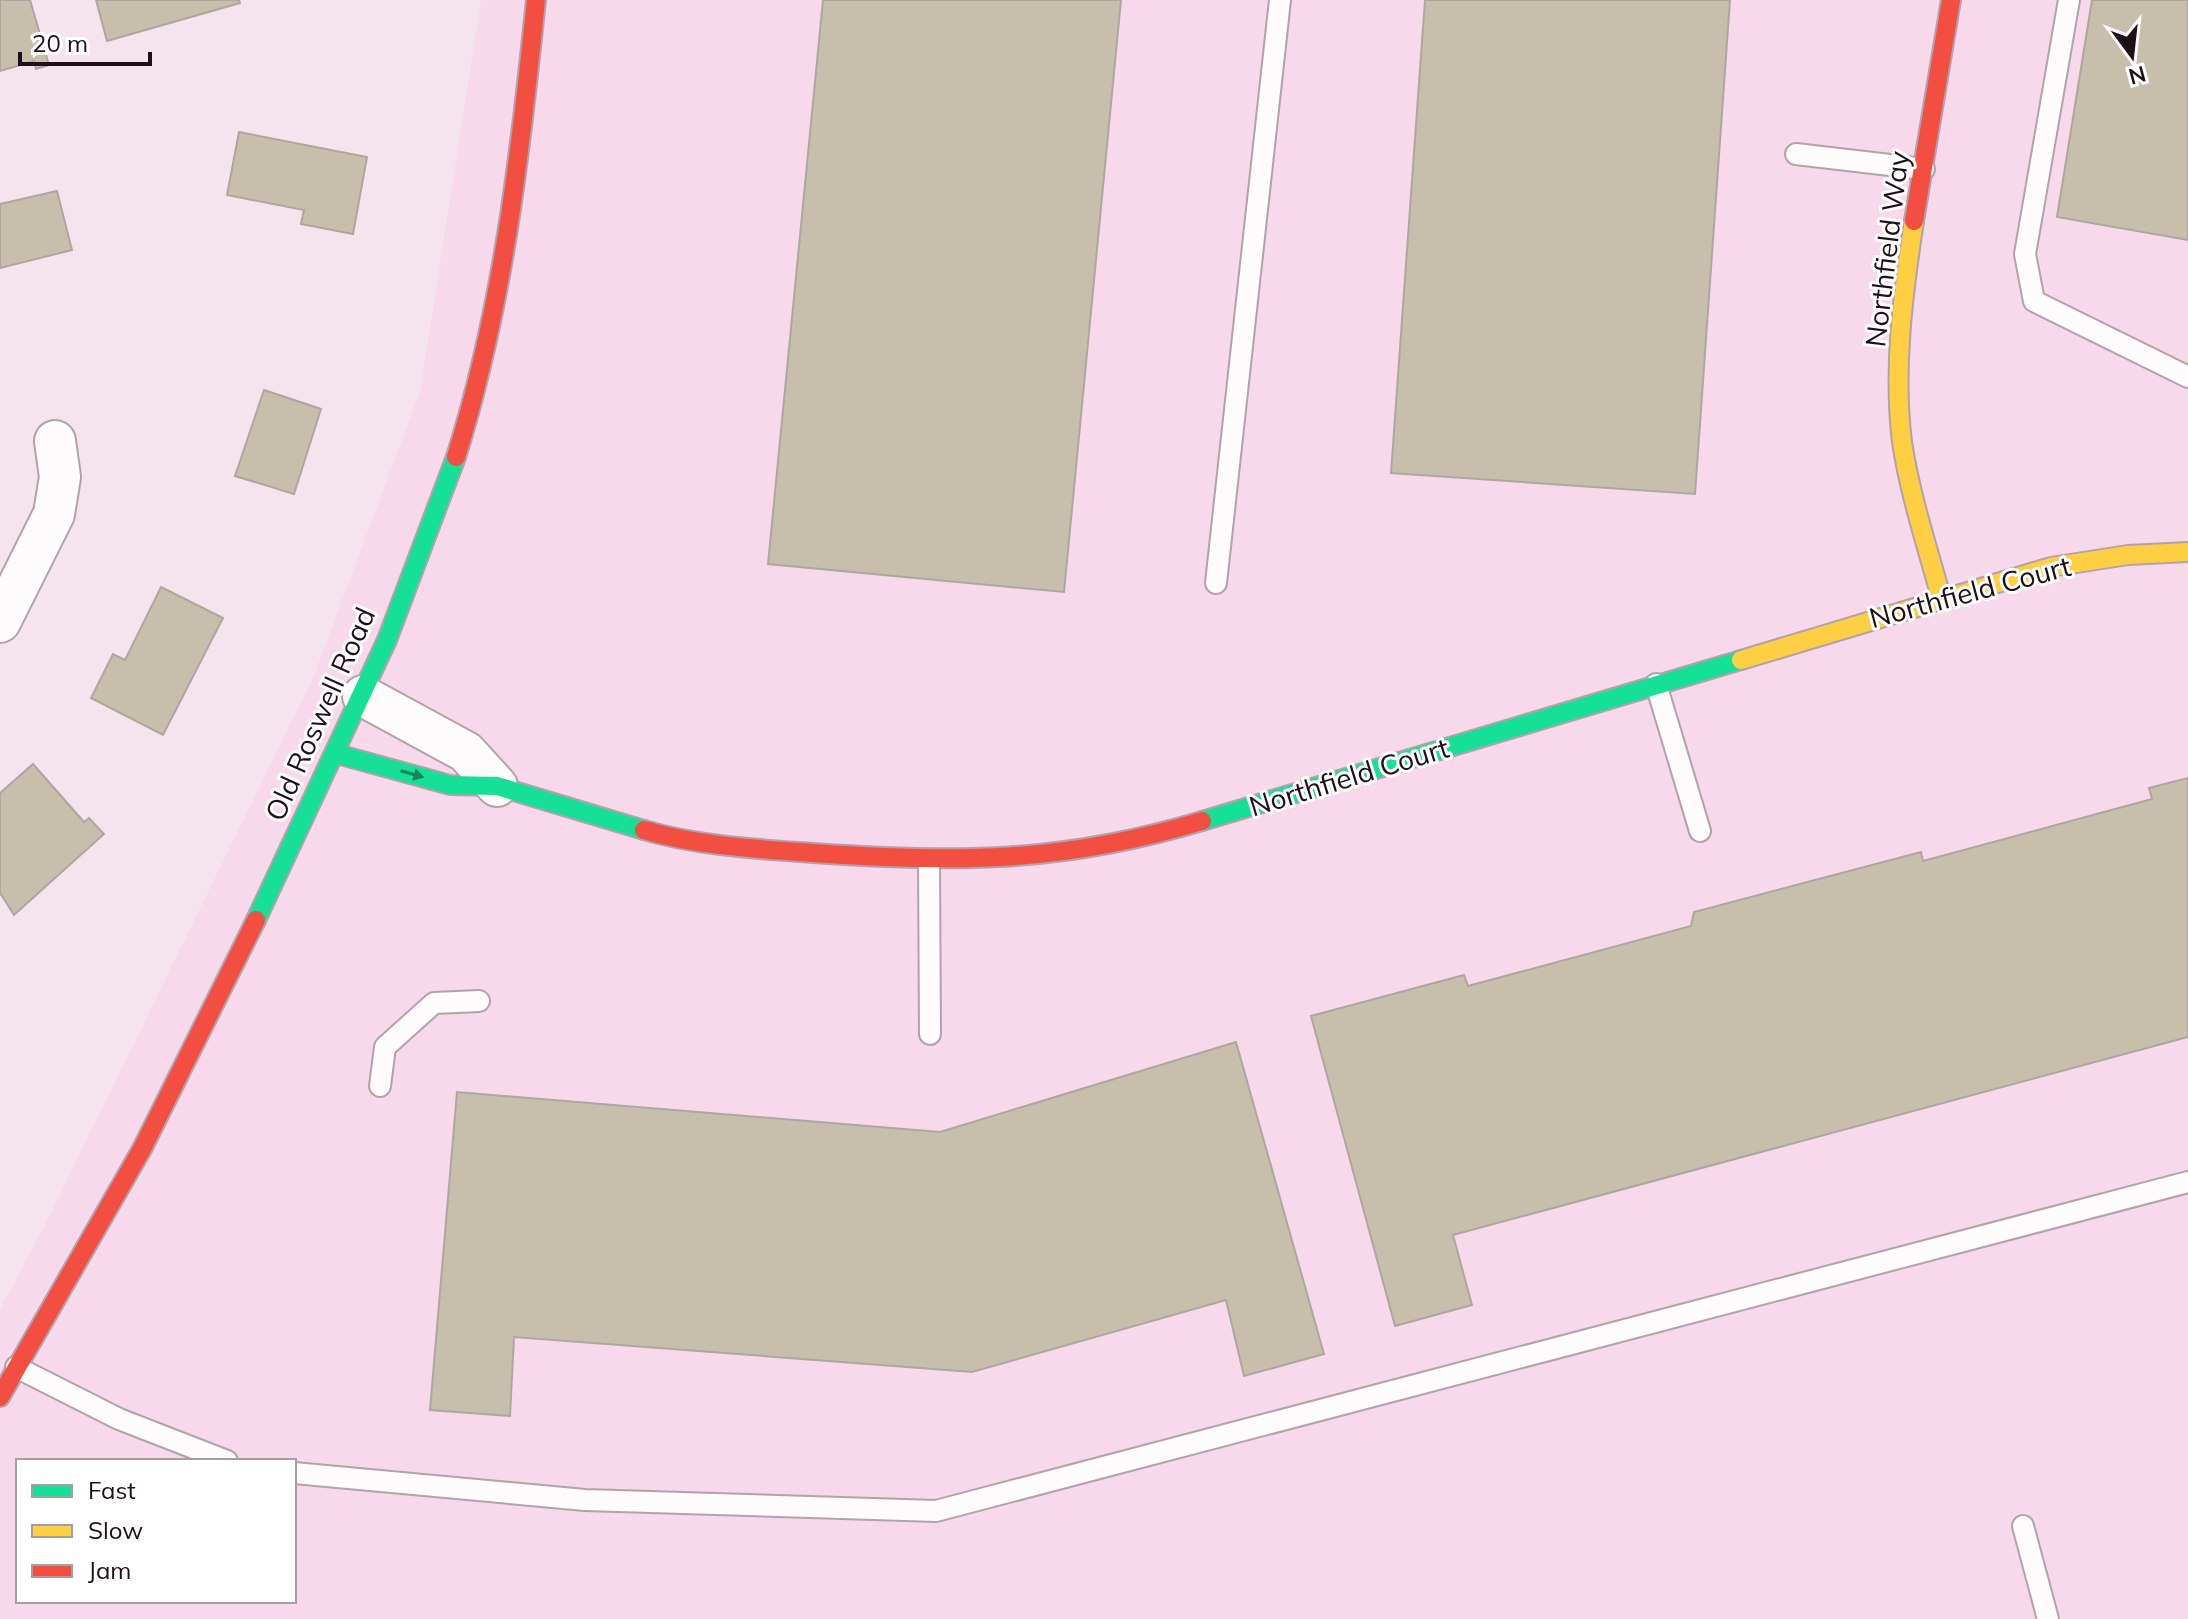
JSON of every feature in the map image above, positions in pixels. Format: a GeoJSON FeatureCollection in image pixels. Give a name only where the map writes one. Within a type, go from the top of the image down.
{"type":"FeatureCollection","features":[{"type":"Feature","properties":{"kind":"street","name":"Old Roswell Road"},"geometry":{"type":"LineString","coordinates":[[5,1375],[161,1114],[337,754],[447,483],[476,396],[495,314],[515,189],[536,0]]}},
{"type":"Feature","properties":{"kind":"street","name":"Northfield Way"},"geometry":{"type":"LineString","coordinates":[[1941,597],[1908,477],[1900,416],[1905,284],[1951,0]]}},
{"type":"Feature","properties":{"kind":"street"},"geometry":{"type":"LineString","coordinates":[[0,622],[54,514],[60,477],[55,441]]}},
{"type":"Feature","properties":{"kind":"street","name":"Northfield Court"},"geometry":{"type":"LineString","coordinates":[[337,754],[450,785],[497,786],[651,832],[745,848],[929,861],[998,860],[1092,849],[1167,831],[1941,597],[2051,567],[2128,555],[2188,552]]}},
{"type":"Feature","properties":{"kind":"street"},"geometry":{"type":"LineString","coordinates":[[363,696],[466,752],[497,786]]}},
{"type":"Feature","properties":{"kind":"lane"},"geometry":{"type":"LineString","coordinates":[[1216,583],[1280,0]]}},
{"type":"Feature","properties":{"kind":"lane"},"geometry":{"type":"LineString","coordinates":[[2069,0],[2025,254],[2034,301],[2188,377]]}},
{"type":"Feature","properties":{"kind":"lane"},"geometry":{"type":"LineString","coordinates":[[1796,154],[1924,169]]}},
{"type":"Feature","properties":{"kind":"lane"},"geometry":{"type":"LineString","coordinates":[[1656,684],[1700,831]]}},
{"type":"Feature","properties":{"kind":"lane"},"geometry":{"type":"LineString","coordinates":[[929,861],[930,1034]]}},
{"type":"Feature","properties":{"kind":"lane"},"geometry":{"type":"LineString","coordinates":[[380,1086],[385,1047],[434,1003],[479,1001]]}},
{"type":"Feature","properties":{"kind":"lane"},"geometry":{"type":"LineString","coordinates":[[296,1473],[585,1500],[936,1511],[2188,1182]]}},
{"type":"Feature","properties":{"kind":"lane"},"geometry":{"type":"LineString","coordinates":[[5,1375],[222,1459]]}},
{"type":"Feature","properties":{"kind":"lane"},"geometry":{"type":"LineString","coordinates":[[2023,1526],[2048,1619]]}},
{"type":"Feature","properties":{"kind":"shaded area"},"geometry":{"type":"Polygon","coordinates":[[[481,0],[2188,0],[2188,1619],[0,1619],[0,1309],[42,1231],[313,678],[420,392],[481,0]]]}},
{"type":"Feature","properties":{"kind":"building"},"geometry":{"type":"Polygon","coordinates":[[[0,0],[30,0],[49,65],[36,69],[34,61],[0,71],[0,0]]]}},
{"type":"Feature","properties":{"kind":"building"},"geometry":{"type":"Polygon","coordinates":[[[96,0],[239,0],[240,3],[107,41],[96,0]]]}},
{"type":"Feature","properties":{"kind":"building"},"geometry":{"type":"Polygon","coordinates":[[[823,0],[1121,0],[1064,592],[768,564],[823,0]]]}},
{"type":"Feature","properties":{"kind":"building"},"geometry":{"type":"Polygon","coordinates":[[[1425,0],[1730,0],[1695,494],[1391,473],[1425,0]]]}},
{"type":"Feature","properties":{"kind":"building"},"geometry":{"type":"Polygon","coordinates":[[[2092,0],[2188,0],[2188,240],[2057,217],[2092,0]]]}},
{"type":"Feature","properties":{"kind":"building"},"geometry":{"type":"Polygon","coordinates":[[[239,132],[367,157],[353,234],[301,224],[304,210],[227,195],[239,132]]]}},
{"type":"Feature","properties":{"kind":"building"},"geometry":{"type":"Polygon","coordinates":[[[57,191],[72,250],[0,268],[0,204],[57,191]]]}},
{"type":"Feature","properties":{"kind":"building"},"geometry":{"type":"Polygon","coordinates":[[[264,390],[321,409],[294,494],[235,476],[264,390]]]}},
{"type":"Feature","properties":{"kind":"building"},"geometry":{"type":"Polygon","coordinates":[[[161,587],[223,618],[163,735],[91,698],[113,654],[125,660],[161,587]]]}},
{"type":"Feature","properties":{"kind":"building"},"geometry":{"type":"Polygon","coordinates":[[[33,764],[84,822],[89,818],[104,834],[14,915],[0,893],[0,793],[33,764]]]}},
{"type":"Feature","properties":{"kind":"building"},"geometry":{"type":"Polygon","coordinates":[[[2188,778],[2188,1037],[1453,1235],[1472,1305],[1395,1326],[1311,1016],[1464,975],[1468,986],[1691,926],[1694,912],[1921,852],[1923,861],[2152,799],[2149,788],[2188,778]]]}},
{"type":"Feature","properties":{"kind":"building"},"geometry":{"type":"Polygon","coordinates":[[[1236,1042],[1324,1354],[1244,1376],[1226,1300],[972,1372],[514,1337],[510,1416],[430,1410],[457,1092],[940,1132],[1236,1042]]]}},
{"type":"Feature","properties":{"kind":"traffic: fast"},"geometry":{"type":"LineString","coordinates":[[256,920],[387,640],[456,457]]}},
{"type":"Feature","properties":{"kind":"traffic: fast"},"geometry":{"type":"LineString","coordinates":[[1202,821],[1741,660]]}},
{"type":"Feature","properties":{"kind":"traffic: fast"},"geometry":{"type":"LineString","coordinates":[[337,754],[450,785],[497,786],[644,830]]}},
{"type":"Feature","properties":{"kind":"traffic: slow"},"geometry":{"type":"LineString","coordinates":[[1914,221],[1900,331],[1899,414],[1910,481],[1941,597]]}},
{"type":"Feature","properties":{"kind":"traffic: slow"},"geometry":{"type":"LineString","coordinates":[[1741,660],[2051,567],[2128,555],[2188,552]]}},
{"type":"Feature","properties":{"kind":"traffic: jam"},"geometry":{"type":"LineString","coordinates":[[456,457],[486,344],[508,231],[536,0]]}},
{"type":"Feature","properties":{"kind":"traffic: jam"},"geometry":{"type":"LineString","coordinates":[[1914,221],[1951,0]]}},
{"type":"Feature","properties":{"kind":"traffic: jam"},"geometry":{"type":"LineString","coordinates":[[644,830],[685,840],[749,848],[865,856],[962,858],[1056,852],[1103,845],[1202,821]]}},
{"type":"Feature","properties":{"kind":"traffic: jam"},"geometry":{"type":"LineString","coordinates":[[0,1397],[142,1149],[256,920]]}}]}
